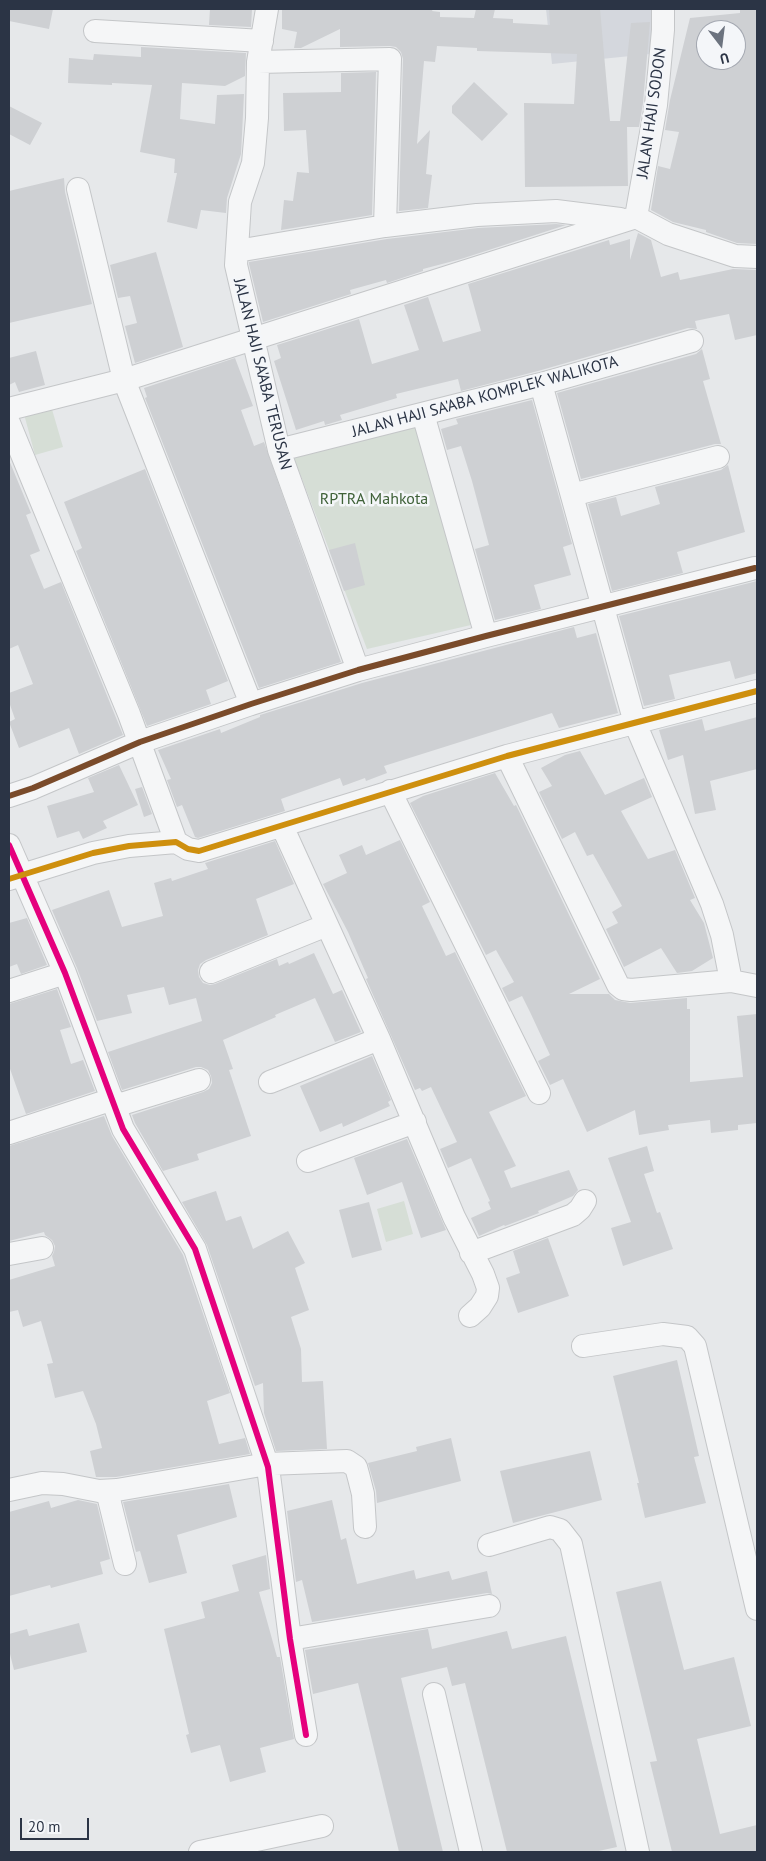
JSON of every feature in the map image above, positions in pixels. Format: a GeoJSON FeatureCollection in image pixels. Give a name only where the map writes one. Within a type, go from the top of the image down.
{"type":"FeatureCollection","features":[{"type":"Feature","properties":{"kind":"street","name":"JALAN HAJI SA'ABA TERUSAN"},"geometry":{"type":"LineString","coordinates":[[267,9],[260,51],[257,118],[252,163],[240,202],[237,273],[279,450],[358,670]]}},
{"type":"Feature","properties":{"kind":"street","name":"JALAN HAJI SODON"},"geometry":{"type":"LineString","coordinates":[[631,218],[656,105],[663,30],[663,9]]}},
{"type":"Feature","properties":{"kind":"street"},"geometry":{"type":"LineString","coordinates":[[95,31],[260,51],[390,59],[385,226]]}},
{"type":"Feature","properties":{"kind":"street"},"geometry":{"type":"LineString","coordinates":[[78,189],[124,380],[251,704]]}},
{"type":"Feature","properties":{"kind":"street"},"geometry":{"type":"LineString","coordinates":[[237,251],[385,226],[477,214],[556,211],[631,218],[668,234],[735,256],[757,257]]}},
{"type":"Feature","properties":{"kind":"street"},"geometry":{"type":"LineString","coordinates":[[9,409],[124,380],[631,218]]}},
{"type":"Feature","properties":{"kind":"street","name":"JALAN HAJI SA'ABA KOMPLEK WALIKOTA"},"geometry":{"type":"LineString","coordinates":[[279,450],[541,384],[692,341]]}},
{"type":"Feature","properties":{"kind":"street"},"geometry":{"type":"LineString","coordinates":[[541,384],[635,723],[712,904],[722,935],[731,981]]}},
{"type":"Feature","properties":{"kind":"street"},"geometry":{"type":"LineString","coordinates":[[423,414],[486,636]]}},
{"type":"Feature","properties":{"kind":"street"},"geometry":{"type":"LineString","coordinates":[[9,423],[140,742],[176,842]]}},
{"type":"Feature","properties":{"kind":"street"},"geometry":{"type":"LineString","coordinates":[[572,495],[718,457]]}},
{"type":"Feature","properties":{"kind":"street"},"geometry":{"type":"LineString","coordinates":[[9,796],[34,788],[140,742],[358,670],[754,568]]}},
{"type":"Feature","properties":{"kind":"street"},"geometry":{"type":"LineString","coordinates":[[15,877],[93,852],[129,846],[176,842],[188,849],[198,851],[507,756],[757,691]]}},
{"type":"Feature","properties":{"kind":"street"},"geometry":{"type":"LineString","coordinates":[[507,756],[618,985],[623,989],[631,990],[731,981],[757,986]]}},
{"type":"Feature","properties":{"kind":"street"},"geometry":{"type":"LineString","coordinates":[[390,791],[539,1093]]}},
{"type":"Feature","properties":{"kind":"street"},"geometry":{"type":"LineString","coordinates":[[282,826],[379,1039],[454,1217],[483,1274],[488,1288],[487,1296],[484,1303],[470,1316]]}},
{"type":"Feature","properties":{"kind":"street"},"geometry":{"type":"LineString","coordinates":[[9,845],[15,877],[65,973],[123,1129],[195,1249],[267,1464],[290,1639],[306,1735]]}},
{"type":"Feature","properties":{"kind":"street"},"geometry":{"type":"LineString","coordinates":[[211,972],[327,925]]}},
{"type":"Feature","properties":{"kind":"street"},"geometry":{"type":"LineString","coordinates":[[9,991],[65,973]]}},
{"type":"Feature","properties":{"kind":"street"},"geometry":{"type":"LineString","coordinates":[[270,1082],[379,1039]]}},
{"type":"Feature","properties":{"kind":"street"},"geometry":{"type":"LineString","coordinates":[[9,1133],[199,1080]]}},
{"type":"Feature","properties":{"kind":"street"},"geometry":{"type":"LineString","coordinates":[[308,1161],[415,1122]]}},
{"type":"Feature","properties":{"kind":"street"},"geometry":{"type":"LineString","coordinates":[[471,1253],[573,1215],[580,1210],[585,1201]]}},
{"type":"Feature","properties":{"kind":"street"},"geometry":{"type":"LineString","coordinates":[[9,1254],[42,1248]]}},
{"type":"Feature","properties":{"kind":"street"},"geometry":{"type":"LineString","coordinates":[[583,1346],[663,1334],[687,1337],[695,1346],[757,1609]]}},
{"type":"Feature","properties":{"kind":"street"},"geometry":{"type":"LineString","coordinates":[[9,1490],[42,1483],[63,1484],[107,1491],[195,1478],[267,1464],[346,1461],[356,1467],[363,1494],[365,1527]]}},
{"type":"Feature","properties":{"kind":"street"},"geometry":{"type":"LineString","coordinates":[[107,1491],[125,1564]]}},
{"type":"Feature","properties":{"kind":"street"},"geometry":{"type":"LineString","coordinates":[[489,1545],[550,1527],[560,1530],[571,1544],[638,1852]]}},
{"type":"Feature","properties":{"kind":"street"},"geometry":{"type":"LineString","coordinates":[[290,1639],[490,1606]]}},
{"type":"Feature","properties":{"kind":"street"},"geometry":{"type":"LineString","coordinates":[[434,1694],[471,1852]]}},
{"type":"Feature","properties":{"kind":"street"},"geometry":{"type":"LineString","coordinates":[[200,1852],[322,1826]]}},
{"type":"Feature","properties":{"kind":"shaded area"},"geometry":{"type":"Polygon","coordinates":[[[546,9],[655,9],[660,53],[552,64],[546,9]]]}},
{"type":"Feature","properties":{"kind":"green space"},"geometry":{"type":"Polygon","coordinates":[[[51,406],[63,447],[35,455],[24,414],[51,406]]]}},
{"type":"Feature","properties":{"kind":"green space","name":"RPTRA Mahkota"},"geometry":{"type":"Polygon","coordinates":[[[415,424],[471,625],[367,649],[294,458],[415,424]]]}},
{"type":"Feature","properties":{"kind":"green space"},"geometry":{"type":"Polygon","coordinates":[[[404,1201],[413,1234],[386,1242],[377,1209],[404,1201]]]}},
{"type":"Feature","properties":{"kind":"building"},"geometry":{"type":"Polygon","coordinates":[[[9,9],[53,9],[49,29],[9,21],[9,9]]]}},
{"type":"Feature","properties":{"kind":"building"},"geometry":{"type":"Polygon","coordinates":[[[210,9],[252,9],[251,27],[209,25],[210,9]]]}},
{"type":"Feature","properties":{"kind":"building"},"geometry":{"type":"Polygon","coordinates":[[[282,9],[433,9],[432,11],[440,12],[440,17],[474,18],[476,9],[495,9],[493,18],[513,19],[513,23],[550,25],[549,9],[600,9],[610,121],[620,121],[631,23],[650,22],[639,127],[627,127],[628,186],[525,187],[524,103],[574,104],[577,54],[477,51],[477,48],[437,46],[435,62],[424,61],[417,144],[430,130],[426,174],[432,175],[428,208],[399,211],[403,59],[401,52],[396,47],[390,46],[340,47],[340,29],[301,48],[294,48],[297,32],[282,29],[282,9]]]}},
{"type":"Feature","properties":{"kind":"building"},"geometry":{"type":"Polygon","coordinates":[[[740,9],[757,9],[757,244],[737,243],[706,232],[706,230],[673,222],[651,210],[658,166],[670,169],[679,132],[665,130],[670,100],[690,18],[740,13],[740,9]]]}},
{"type":"Feature","properties":{"kind":"building"},"geometry":{"type":"Polygon","coordinates":[[[141,47],[246,53],[245,76],[225,86],[182,83],[180,119],[215,124],[217,95],[244,94],[241,154],[227,198],[226,213],[201,210],[197,229],[167,222],[177,173],[174,173],[175,159],[140,152],[152,85],[68,83],[69,58],[93,60],[94,54],[141,57],[141,47]]]}},
{"type":"Feature","properties":{"kind":"building"},"geometry":{"type":"Polygon","coordinates":[[[376,72],[372,215],[281,230],[284,200],[293,201],[297,172],[309,173],[306,130],[284,131],[283,93],[341,92],[341,73],[376,72]]]}},
{"type":"Feature","properties":{"kind":"building"},"geometry":{"type":"Polygon","coordinates":[[[474,82],[508,114],[482,141],[452,113],[452,106],[474,82]]]}},
{"type":"Feature","properties":{"kind":"building"},"geometry":{"type":"Polygon","coordinates":[[[9,106],[42,123],[30,145],[9,134],[9,106]]]}},
{"type":"Feature","properties":{"kind":"building"},"geometry":{"type":"Polygon","coordinates":[[[64,178],[65,192],[92,304],[9,323],[9,191],[64,178]]]}},
{"type":"Feature","properties":{"kind":"building"},"geometry":{"type":"Polygon","coordinates":[[[566,225],[461,259],[423,269],[423,271],[387,283],[386,280],[350,290],[351,294],[263,322],[249,264],[249,262],[387,239],[478,228],[566,225]]]}},
{"type":"Feature","properties":{"kind":"building"},"geometry":{"type":"Polygon","coordinates":[[[638,233],[651,240],[661,277],[678,272],[680,280],[733,269],[757,270],[757,335],[735,340],[729,314],[695,321],[697,329],[688,328],[461,391],[458,379],[396,394],[397,398],[340,415],[342,420],[325,425],[324,421],[296,430],[274,361],[281,358],[277,345],[359,319],[372,364],[419,350],[404,305],[428,297],[443,342],[481,331],[468,284],[609,240],[610,245],[630,239],[630,260],[638,233]]]}},
{"type":"Feature","properties":{"kind":"building"},"geometry":{"type":"Polygon","coordinates":[[[156,252],[183,347],[135,363],[125,326],[137,323],[130,296],[118,298],[110,265],[156,252]]]}},
{"type":"Feature","properties":{"kind":"building"},"geometry":{"type":"Polygon","coordinates":[[[702,349],[710,379],[703,381],[721,444],[581,479],[557,393],[696,354],[702,349]]]}},
{"type":"Feature","properties":{"kind":"building"},"geometry":{"type":"Polygon","coordinates":[[[36,351],[45,385],[19,392],[15,382],[9,385],[9,358],[36,351]]]}},
{"type":"Feature","properties":{"kind":"building"},"geometry":{"type":"Polygon","coordinates":[[[235,358],[253,406],[241,410],[254,446],[264,442],[341,662],[259,688],[145,398],[147,397],[144,388],[235,358]]]}},
{"type":"Feature","properties":{"kind":"building"},"geometry":{"type":"Polygon","coordinates":[[[532,400],[572,544],[563,547],[571,575],[534,585],[541,609],[495,620],[475,549],[489,545],[472,481],[461,446],[447,450],[441,429],[458,424],[456,419],[532,400]]]}},
{"type":"Feature","properties":{"kind":"building"},"geometry":{"type":"Polygon","coordinates":[[[9,460],[31,513],[26,515],[40,551],[30,555],[44,589],[61,582],[123,735],[79,754],[69,728],[19,748],[9,722],[15,719],[9,702],[9,693],[33,684],[18,645],[9,649],[9,460]]]}},
{"type":"Feature","properties":{"kind":"building"},"geometry":{"type":"Polygon","coordinates":[[[728,465],[745,532],[677,552],[683,573],[612,591],[588,504],[616,497],[621,516],[660,504],[655,487],[721,470],[728,465]]]}},
{"type":"Feature","properties":{"kind":"building"},"geometry":{"type":"Polygon","coordinates":[[[145,469],[228,681],[206,690],[211,704],[147,726],[76,551],[82,548],[64,502],[145,469]]]}},
{"type":"Feature","properties":{"kind":"building"},"geometry":{"type":"Polygon","coordinates":[[[355,543],[365,585],[344,591],[329,550],[355,543]]]}},
{"type":"Feature","properties":{"kind":"building"},"geometry":{"type":"Polygon","coordinates":[[[757,581],[757,673],[735,679],[730,661],[669,675],[675,699],[644,706],[619,616],[757,581]]]}},
{"type":"Feature","properties":{"kind":"building"},"geometry":{"type":"Polygon","coordinates":[[[574,627],[577,638],[596,633],[618,713],[559,728],[552,713],[384,766],[387,773],[366,781],[365,778],[343,786],[340,778],[281,799],[285,811],[198,838],[195,837],[182,805],[177,807],[167,780],[171,779],[158,750],[220,729],[221,733],[260,717],[260,715],[362,683],[574,627]]]}},
{"type":"Feature","properties":{"kind":"building"},"geometry":{"type":"Polygon","coordinates":[[[757,717],[757,769],[710,781],[716,810],[695,814],[683,755],[668,760],[659,730],[702,719],[705,731],[757,717]]]}},
{"type":"Feature","properties":{"kind":"building"},"geometry":{"type":"Polygon","coordinates":[[[580,751],[605,795],[644,778],[652,797],[621,811],[648,859],[675,850],[695,898],[690,900],[704,923],[713,958],[692,971],[677,973],[661,948],[624,967],[606,929],[618,923],[612,912],[622,906],[593,854],[587,856],[575,832],[562,839],[539,792],[552,786],[541,768],[565,755],[580,751]]]}},
{"type":"Feature","properties":{"kind":"building"},"geometry":{"type":"Polygon","coordinates":[[[119,765],[138,805],[103,821],[107,828],[83,839],[79,831],[57,838],[47,806],[94,792],[88,778],[119,765]]]}},
{"type":"Feature","properties":{"kind":"building"},"geometry":{"type":"Polygon","coordinates":[[[495,773],[514,806],[516,805],[600,979],[569,994],[609,994],[615,1000],[630,1003],[687,998],[687,1009],[690,1009],[690,1082],[743,1077],[737,1016],[757,1014],[757,1123],[738,1125],[738,1130],[711,1133],[710,1120],[668,1125],[669,1130],[639,1135],[635,1110],[587,1132],[563,1079],[550,1085],[538,1061],[550,1055],[530,1012],[522,996],[509,1002],[502,988],[514,982],[496,950],[486,955],[410,803],[423,796],[495,773]]]}},
{"type":"Feature","properties":{"kind":"building"},"geometry":{"type":"Polygon","coordinates":[[[142,787],[152,814],[144,817],[135,789],[142,787]]]}},
{"type":"Feature","properties":{"kind":"building"},"geometry":{"type":"Polygon","coordinates":[[[400,840],[430,902],[422,906],[446,956],[455,952],[526,1096],[489,1112],[516,1166],[504,1171],[511,1188],[569,1170],[578,1190],[573,1196],[538,1211],[539,1213],[479,1236],[471,1218],[491,1209],[488,1202],[490,1201],[471,1158],[448,1168],[440,1149],[457,1142],[431,1087],[422,1091],[420,1088],[415,1090],[366,979],[368,978],[348,932],[323,884],[347,873],[339,855],[362,845],[366,855],[400,840]]]}},
{"type":"Feature","properties":{"kind":"building"},"geometry":{"type":"Polygon","coordinates":[[[275,841],[294,884],[256,899],[268,935],[206,960],[200,964],[198,970],[199,977],[203,983],[215,984],[277,959],[279,966],[288,962],[289,964],[314,953],[333,994],[342,990],[361,1032],[335,1042],[315,998],[223,1040],[233,1069],[229,1070],[251,1136],[197,1154],[199,1160],[163,1171],[132,1115],[203,1092],[209,1089],[212,1083],[211,1076],[208,1070],[196,1067],[122,1090],[108,1052],[202,1021],[196,998],[169,1005],[164,987],[127,995],[132,1013],[97,1021],[52,910],[109,890],[122,927],[163,916],[154,883],[171,878],[172,881],[208,869],[205,863],[275,841]]]}},
{"type":"Feature","properties":{"kind":"building"},"geometry":{"type":"Polygon","coordinates":[[[27,918],[47,965],[21,974],[17,964],[9,967],[9,923],[27,918]]]}},
{"type":"Feature","properties":{"kind":"building"},"geometry":{"type":"Polygon","coordinates":[[[57,989],[71,1027],[60,1030],[71,1064],[83,1060],[95,1091],[26,1114],[9,1066],[9,1004],[57,989]]]}},
{"type":"Feature","properties":{"kind":"building"},"geometry":{"type":"Polygon","coordinates":[[[372,1056],[391,1100],[388,1102],[390,1106],[343,1127],[342,1123],[320,1132],[300,1086],[372,1056]]]}},
{"type":"Feature","properties":{"kind":"building"},"geometry":{"type":"Polygon","coordinates":[[[104,1116],[112,1136],[183,1255],[230,1393],[207,1401],[219,1444],[245,1438],[250,1454],[116,1477],[96,1477],[90,1451],[102,1448],[96,1424],[83,1391],[55,1398],[47,1364],[53,1363],[41,1321],[23,1327],[18,1310],[9,1312],[9,1280],[55,1266],[52,1256],[55,1246],[44,1232],[9,1241],[9,1146],[104,1116]]]}},
{"type":"Feature","properties":{"kind":"building"},"geometry":{"type":"Polygon","coordinates":[[[407,1139],[446,1230],[421,1238],[402,1182],[367,1195],[354,1158],[407,1139]]]}},
{"type":"Feature","properties":{"kind":"building"},"geometry":{"type":"Polygon","coordinates":[[[647,1146],[654,1171],[644,1174],[657,1213],[660,1212],[673,1249],[623,1266],[611,1228],[631,1222],[608,1158],[647,1146]]]}},
{"type":"Feature","properties":{"kind":"building"},"geometry":{"type":"Polygon","coordinates":[[[216,1191],[226,1221],[241,1216],[253,1249],[288,1231],[305,1263],[295,1268],[309,1310],[291,1317],[301,1349],[302,1382],[323,1381],[327,1449],[276,1451],[264,1413],[263,1383],[255,1386],[207,1245],[182,1202],[216,1191]]]}},
{"type":"Feature","properties":{"kind":"building"},"geometry":{"type":"Polygon","coordinates":[[[369,1202],[382,1250],[352,1258],[339,1210],[369,1202]]]}},
{"type":"Feature","properties":{"kind":"building"},"geometry":{"type":"Polygon","coordinates":[[[548,1238],[569,1296],[518,1313],[506,1278],[520,1273],[513,1251],[548,1238]]]}},
{"type":"Feature","properties":{"kind":"building"},"geometry":{"type":"Polygon","coordinates":[[[677,1360],[699,1456],[694,1457],[706,1503],[645,1518],[637,1483],[639,1483],[613,1376],[677,1360]]]}},
{"type":"Feature","properties":{"kind":"building"},"geometry":{"type":"Polygon","coordinates":[[[451,1438],[461,1481],[377,1503],[376,1491],[368,1463],[417,1451],[416,1447],[451,1438]]]}},
{"type":"Feature","properties":{"kind":"building"},"geometry":{"type":"Polygon","coordinates":[[[590,1451],[602,1500],[513,1523],[500,1471],[590,1451]]]}},
{"type":"Feature","properties":{"kind":"building"},"geometry":{"type":"Polygon","coordinates":[[[229,1484],[237,1517],[177,1535],[187,1573],[149,1583],[140,1551],[136,1552],[123,1502],[229,1484]]]}},
{"type":"Feature","properties":{"kind":"building"},"geometry":{"type":"Polygon","coordinates":[[[78,1500],[97,1504],[110,1559],[100,1562],[103,1574],[51,1588],[50,1585],[9,1596],[9,1512],[49,1501],[51,1508],[78,1500]]]}},
{"type":"Feature","properties":{"kind":"building"},"geometry":{"type":"Polygon","coordinates":[[[332,1500],[341,1540],[346,1538],[357,1584],[414,1570],[416,1579],[449,1571],[452,1580],[487,1571],[492,1594],[487,1593],[312,1622],[302,1580],[296,1582],[287,1511],[332,1500]]]}},
{"type":"Feature","properties":{"kind":"building"},"geometry":{"type":"Polygon","coordinates":[[[266,1555],[270,1589],[259,1592],[277,1657],[280,1657],[294,1739],[260,1748],[266,1772],[230,1782],[220,1745],[191,1753],[186,1735],[189,1734],[164,1629],[205,1618],[201,1602],[239,1591],[232,1565],[266,1555]]]}},
{"type":"Feature","properties":{"kind":"building"},"geometry":{"type":"Polygon","coordinates":[[[661,1581],[684,1670],[734,1657],[751,1726],[697,1739],[720,1834],[757,1825],[757,1852],[672,1852],[650,1762],[657,1761],[616,1592],[661,1581]]]}},
{"type":"Feature","properties":{"kind":"building"},"geometry":{"type":"Polygon","coordinates":[[[79,1623],[87,1652],[14,1670],[9,1650],[9,1634],[27,1629],[29,1636],[79,1623]]]}},
{"type":"Feature","properties":{"kind":"building"},"geometry":{"type":"Polygon","coordinates":[[[428,1629],[432,1649],[507,1631],[512,1649],[566,1636],[617,1847],[594,1852],[507,1852],[465,1683],[452,1686],[447,1667],[401,1678],[443,1852],[399,1852],[358,1683],[313,1694],[305,1650],[428,1629]]]}},
{"type":"Feature","properties":{"kind":"transit line"},"geometry":{"type":"LineString","coordinates":[[9,796],[33,788],[140,742],[358,670],[755,568]]}},
{"type":"Feature","properties":{"kind":"transit line"},"geometry":{"type":"LineString","coordinates":[[9,879],[93,853],[129,846],[176,842],[188,849],[199,851],[507,756],[757,691]]}},
{"type":"Feature","properties":{"kind":"transit line"},"geometry":{"type":"LineString","coordinates":[[9,845],[65,973],[123,1129],[195,1249],[268,1467],[290,1639],[306,1735]]}}]}
